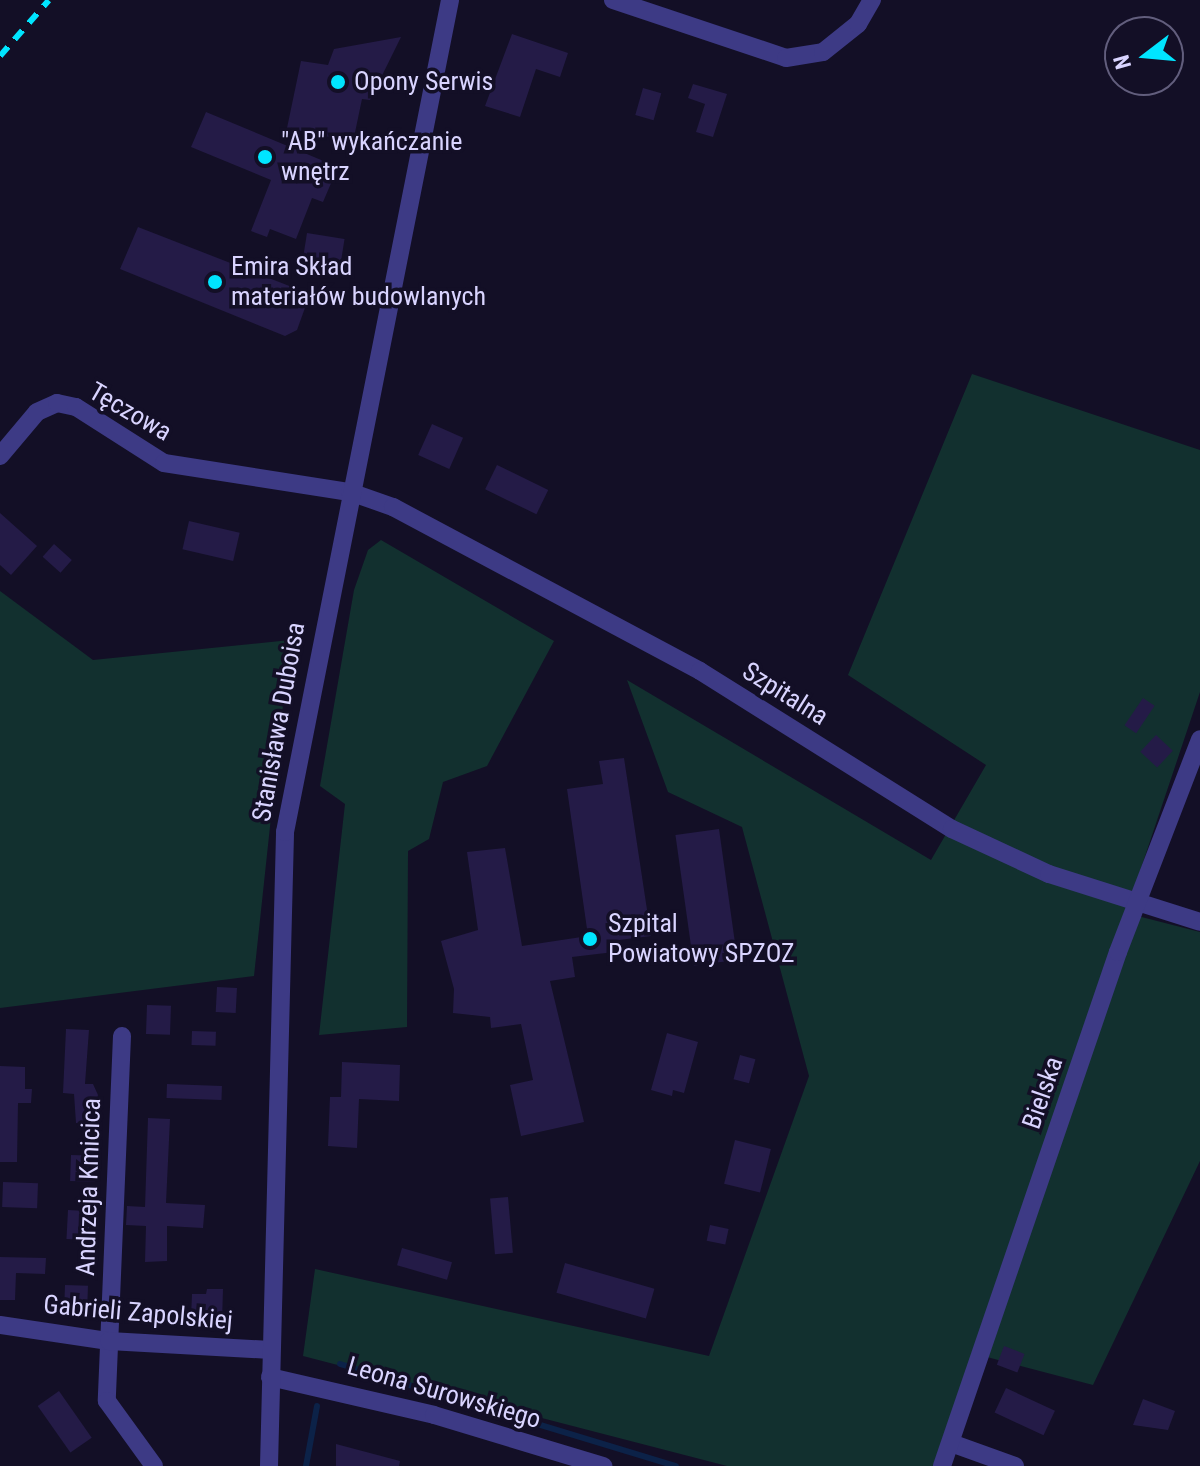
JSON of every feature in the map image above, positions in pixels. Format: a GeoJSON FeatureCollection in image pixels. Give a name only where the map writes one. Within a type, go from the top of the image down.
{"type":"FeatureCollection","features":[{"type":"Feature","properties":{"kind":"street","name":"Stanisława Duboisa"},"geometry":{"type":"LineString","coordinates":[[269,1466],[285,832],[450,0]]}},
{"type":"Feature","properties":{"kind":"street"},"geometry":{"type":"LineString","coordinates":[[613,0],[786,58],[823,52],[858,24],[872,0]]}},
{"type":"Feature","properties":{"kind":"street","name":"Tęczowa"},"geometry":{"type":"LineString","coordinates":[[0,456],[37,412],[57,403],[76,407],[164,463],[350,492]]}},
{"type":"Feature","properties":{"kind":"street","name":"Szpitalna"},"geometry":{"type":"LineString","coordinates":[[350,492],[393,507],[690,665],[952,829],[1049,874],[1200,922]]}},
{"type":"Feature","properties":{"kind":"street","name":"Bielska"},"geometry":{"type":"LineString","coordinates":[[942,1466],[1137,903],[1200,739]]}},
{"type":"Feature","properties":{"kind":"street","name":"Andrzeja Kmicica"},"geometry":{"type":"LineString","coordinates":[[122,1036],[107,1401],[154,1466]]}},
{"type":"Feature","properties":{"kind":"street","name":"Gabrieli Zapolskiej"},"geometry":{"type":"LineString","coordinates":[[0,1325],[109,1341],[271,1350]]}},
{"type":"Feature","properties":{"kind":"street","name":"Leona Surowskiego"},"geometry":{"type":"LineString","coordinates":[[270,1377],[434,1415],[603,1466]]}},
{"type":"Feature","properties":{"kind":"street"},"geometry":{"type":"LineString","coordinates":[[951,1443],[1015,1466]]}},
{"type":"Feature","properties":{"kind":"green space"},"geometry":{"type":"Polygon","coordinates":[[[972,374],[1200,450],[1200,692],[1126,913],[1200,932],[1200,1161],[1093,1385],[972,1353],[933,1466],[727,1466],[303,1356],[315,1269],[709,1356],[809,1076],[742,827],[668,792],[627,680],[931,860],[986,765],[848,675],[972,374]]]}},
{"type":"Feature","properties":{"kind":"green space"},"geometry":{"type":"Polygon","coordinates":[[[381,540],[554,641],[487,766],[443,782],[429,839],[408,851],[407,1027],[319,1035],[345,804],[320,786],[354,590],[368,550],[381,540]]]}},
{"type":"Feature","properties":{"kind":"green space"},"geometry":{"type":"Polygon","coordinates":[[[0,591],[93,660],[290,640],[254,976],[0,1008],[0,591]]]}},
{"type":"Feature","properties":{"kind":"building"},"geometry":{"type":"Polygon","coordinates":[[[512,34],[568,53],[560,77],[536,69],[520,117],[485,106],[512,34]]]}},
{"type":"Feature","properties":{"kind":"building","name":"Opony Serwis"},"geometry":{"type":"Polygon","coordinates":[[[401,37],[370,100],[362,99],[353,142],[287,128],[301,61],[328,65],[334,49],[401,37]]]}},
{"type":"Feature","properties":{"kind":"building"},"geometry":{"type":"Polygon","coordinates":[[[693,84],[727,94],[713,137],[696,132],[705,104],[688,98],[693,84]]]}},
{"type":"Feature","properties":{"kind":"building"},"geometry":{"type":"Polygon","coordinates":[[[643,88],[661,93],[654,120],[635,115],[643,88]]]}},
{"type":"Feature","properties":{"kind":"building","name":"\"AB\" wykańczanie wnętrz"},"geometry":{"type":"Polygon","coordinates":[[[206,112],[338,167],[323,202],[312,198],[296,239],[270,229],[267,237],[251,231],[271,180],[191,147],[206,112]]]}},
{"type":"Feature","properties":{"kind":"building","name":"Emira Skład materiałów budowlanych"},"geometry":{"type":"Polygon","coordinates":[[[138,227],[310,294],[297,330],[285,336],[120,269],[138,227]]]}},
{"type":"Feature","properties":{"kind":"building"},"geometry":{"type":"Polygon","coordinates":[[[307,233],[345,239],[340,271],[302,265],[307,233]]]}},
{"type":"Feature","properties":{"kind":"building"},"geometry":{"type":"Polygon","coordinates":[[[432,424],[463,438],[449,469],[418,455],[432,424]]]}},
{"type":"Feature","properties":{"kind":"building"},"geometry":{"type":"Polygon","coordinates":[[[497,465],[548,490],[536,514],[485,489],[497,465]]]}},
{"type":"Feature","properties":{"kind":"building"},"geometry":{"type":"Polygon","coordinates":[[[0,513],[37,546],[11,575],[0,565],[0,513]]]}},
{"type":"Feature","properties":{"kind":"building"},"geometry":{"type":"Polygon","coordinates":[[[189,521],[240,533],[233,561],[182,549],[189,521]]]}},
{"type":"Feature","properties":{"kind":"building"},"geometry":{"type":"Polygon","coordinates":[[[54,544],[72,560],[60,573],[43,557],[54,544]]]}},
{"type":"Feature","properties":{"kind":"building"},"geometry":{"type":"Polygon","coordinates":[[[1143,698],[1155,706],[1136,733],[1125,725],[1143,698]]]}},
{"type":"Feature","properties":{"kind":"building"},"geometry":{"type":"Polygon","coordinates":[[[1156,735],[1173,751],[1157,768],[1140,752],[1156,735]]]}},
{"type":"Feature","properties":{"kind":"building"},"geometry":{"type":"Polygon","coordinates":[[[624,758],[651,936],[611,941],[614,952],[572,957],[575,977],[550,981],[584,1122],[521,1136],[510,1085],[533,1080],[521,1024],[491,1028],[490,1017],[453,1013],[454,989],[441,941],[478,930],[467,852],[505,848],[522,946],[588,936],[567,789],[603,784],[599,761],[624,758]]]}},
{"type":"Feature","properties":{"kind":"building"},"geometry":{"type":"Polygon","coordinates":[[[719,829],[737,960],[694,966],[675,835],[719,829]]]}},
{"type":"Feature","properties":{"kind":"building"},"geometry":{"type":"Polygon","coordinates":[[[217,987],[237,988],[236,1013],[216,1012],[217,987]]]}},
{"type":"Feature","properties":{"kind":"building"},"geometry":{"type":"Polygon","coordinates":[[[147,1005],[171,1006],[170,1035],[146,1034],[147,1005]]]}},
{"type":"Feature","properties":{"kind":"building"},"geometry":{"type":"Polygon","coordinates":[[[66,1029],[89,1030],[85,1084],[93,1084],[98,1095],[91,1124],[76,1123],[74,1094],[63,1093],[66,1029]]]}},
{"type":"Feature","properties":{"kind":"building"},"geometry":{"type":"Polygon","coordinates":[[[192,1031],[216,1032],[215,1046],[192,1045],[192,1031]]]}},
{"type":"Feature","properties":{"kind":"building"},"geometry":{"type":"Polygon","coordinates":[[[667,1033],[698,1042],[684,1093],[673,1090],[672,1096],[651,1090],[667,1033]]]}},
{"type":"Feature","properties":{"kind":"building"},"geometry":{"type":"Polygon","coordinates":[[[740,1055],[755,1059],[749,1083],[734,1079],[740,1055]]]}},
{"type":"Feature","properties":{"kind":"building"},"geometry":{"type":"Polygon","coordinates":[[[342,1062],[400,1065],[399,1101],[359,1099],[357,1148],[328,1146],[330,1097],[341,1097],[342,1062]]]}},
{"type":"Feature","properties":{"kind":"building"},"geometry":{"type":"Polygon","coordinates":[[[0,1066],[25,1067],[25,1089],[32,1089],[31,1103],[18,1103],[17,1162],[0,1162],[0,1066]]]}},
{"type":"Feature","properties":{"kind":"building"},"geometry":{"type":"Polygon","coordinates":[[[167,1084],[222,1086],[221,1100],[167,1098],[167,1084]]]}},
{"type":"Feature","properties":{"kind":"building"},"geometry":{"type":"Polygon","coordinates":[[[148,1118],[170,1119],[166,1203],[205,1205],[203,1228],[167,1226],[167,1261],[145,1262],[146,1226],[126,1225],[127,1206],[145,1207],[148,1118]]]}},
{"type":"Feature","properties":{"kind":"building"},"geometry":{"type":"Polygon","coordinates":[[[735,1140],[771,1149],[760,1193],[724,1184],[735,1140]]]}},
{"type":"Feature","properties":{"kind":"building"},"geometry":{"type":"Polygon","coordinates":[[[71,1155],[96,1156],[95,1182],[70,1181],[71,1155]]]}},
{"type":"Feature","properties":{"kind":"building"},"geometry":{"type":"Polygon","coordinates":[[[3,1182],[38,1183],[37,1208],[2,1207],[3,1182]]]}},
{"type":"Feature","properties":{"kind":"building"},"geometry":{"type":"Polygon","coordinates":[[[508,1197],[513,1253],[495,1254],[490,1199],[508,1197]]]}},
{"type":"Feature","properties":{"kind":"building"},"geometry":{"type":"Polygon","coordinates":[[[68,1210],[90,1211],[88,1240],[66,1239],[68,1210]]]}},
{"type":"Feature","properties":{"kind":"building"},"geometry":{"type":"Polygon","coordinates":[[[710,1225],[729,1229],[725,1245],[707,1241],[710,1225]]]}},
{"type":"Feature","properties":{"kind":"building"},"geometry":{"type":"Polygon","coordinates":[[[402,1248],[452,1262],[447,1280],[397,1265],[402,1248]]]}},
{"type":"Feature","properties":{"kind":"building"},"geometry":{"type":"Polygon","coordinates":[[[0,1257],[46,1258],[45,1274],[16,1273],[15,1300],[0,1300],[0,1257]]]}},
{"type":"Feature","properties":{"kind":"building"},"geometry":{"type":"Polygon","coordinates":[[[565,1263],[654,1289],[646,1318],[556,1293],[565,1263]]]}},
{"type":"Feature","properties":{"kind":"building"},"geometry":{"type":"Polygon","coordinates":[[[65,1285],[88,1286],[87,1317],[64,1316],[65,1285]]]}},
{"type":"Feature","properties":{"kind":"building"},"geometry":{"type":"Polygon","coordinates":[[[207,1289],[223,1289],[222,1322],[191,1318],[192,1294],[206,1294],[207,1289]]]}},
{"type":"Feature","properties":{"kind":"building"},"geometry":{"type":"Polygon","coordinates":[[[1004,1346],[1025,1354],[1017,1373],[997,1365],[1004,1346]]]}},
{"type":"Feature","properties":{"kind":"building"},"geometry":{"type":"Polygon","coordinates":[[[1006,1388],[1055,1411],[1044,1435],[995,1412],[1006,1388]]]}},
{"type":"Feature","properties":{"kind":"building"},"geometry":{"type":"Polygon","coordinates":[[[59,1391],[92,1438],[70,1453],[38,1406],[59,1391]]]}},
{"type":"Feature","properties":{"kind":"building"},"geometry":{"type":"Polygon","coordinates":[[[1143,1399],[1175,1411],[1168,1430],[1133,1425],[1143,1399]]]}},
{"type":"Feature","properties":{"kind":"building"},"geometry":{"type":"Polygon","coordinates":[[[336,1444],[400,1461],[399,1466],[336,1466],[336,1444]]]}},
{"type":"Feature","properties":{"kind":"waterway"},"geometry":{"type":"LineString","coordinates":[[340,1364],[676,1466]]}},
{"type":"Feature","properties":{"kind":"waterway"},"geometry":{"type":"LineString","coordinates":[[306,1466],[317,1406]]}},
{"type":"Feature","properties":{"kind":"railway"},"geometry":{"type":"LineString","coordinates":[[0,56],[49,0]]}},
{"type":"Feature","properties":{"kind":"place","name":"Opony Serwis"},"geometry":{"type":"Point","coordinates":[338,82]}},
{"type":"Feature","properties":{"kind":"place","name":"\"AB\" wykańczanie wnętrz"},"geometry":{"type":"Point","coordinates":[265,157]}},
{"type":"Feature","properties":{"kind":"place","name":"Emira Skład materiałów budowlanych"},"geometry":{"type":"Point","coordinates":[215,282]}},
{"type":"Feature","properties":{"kind":"place","name":"Szpital Powiatowy SPZOZ"},"geometry":{"type":"Point","coordinates":[590,939]}}]}
